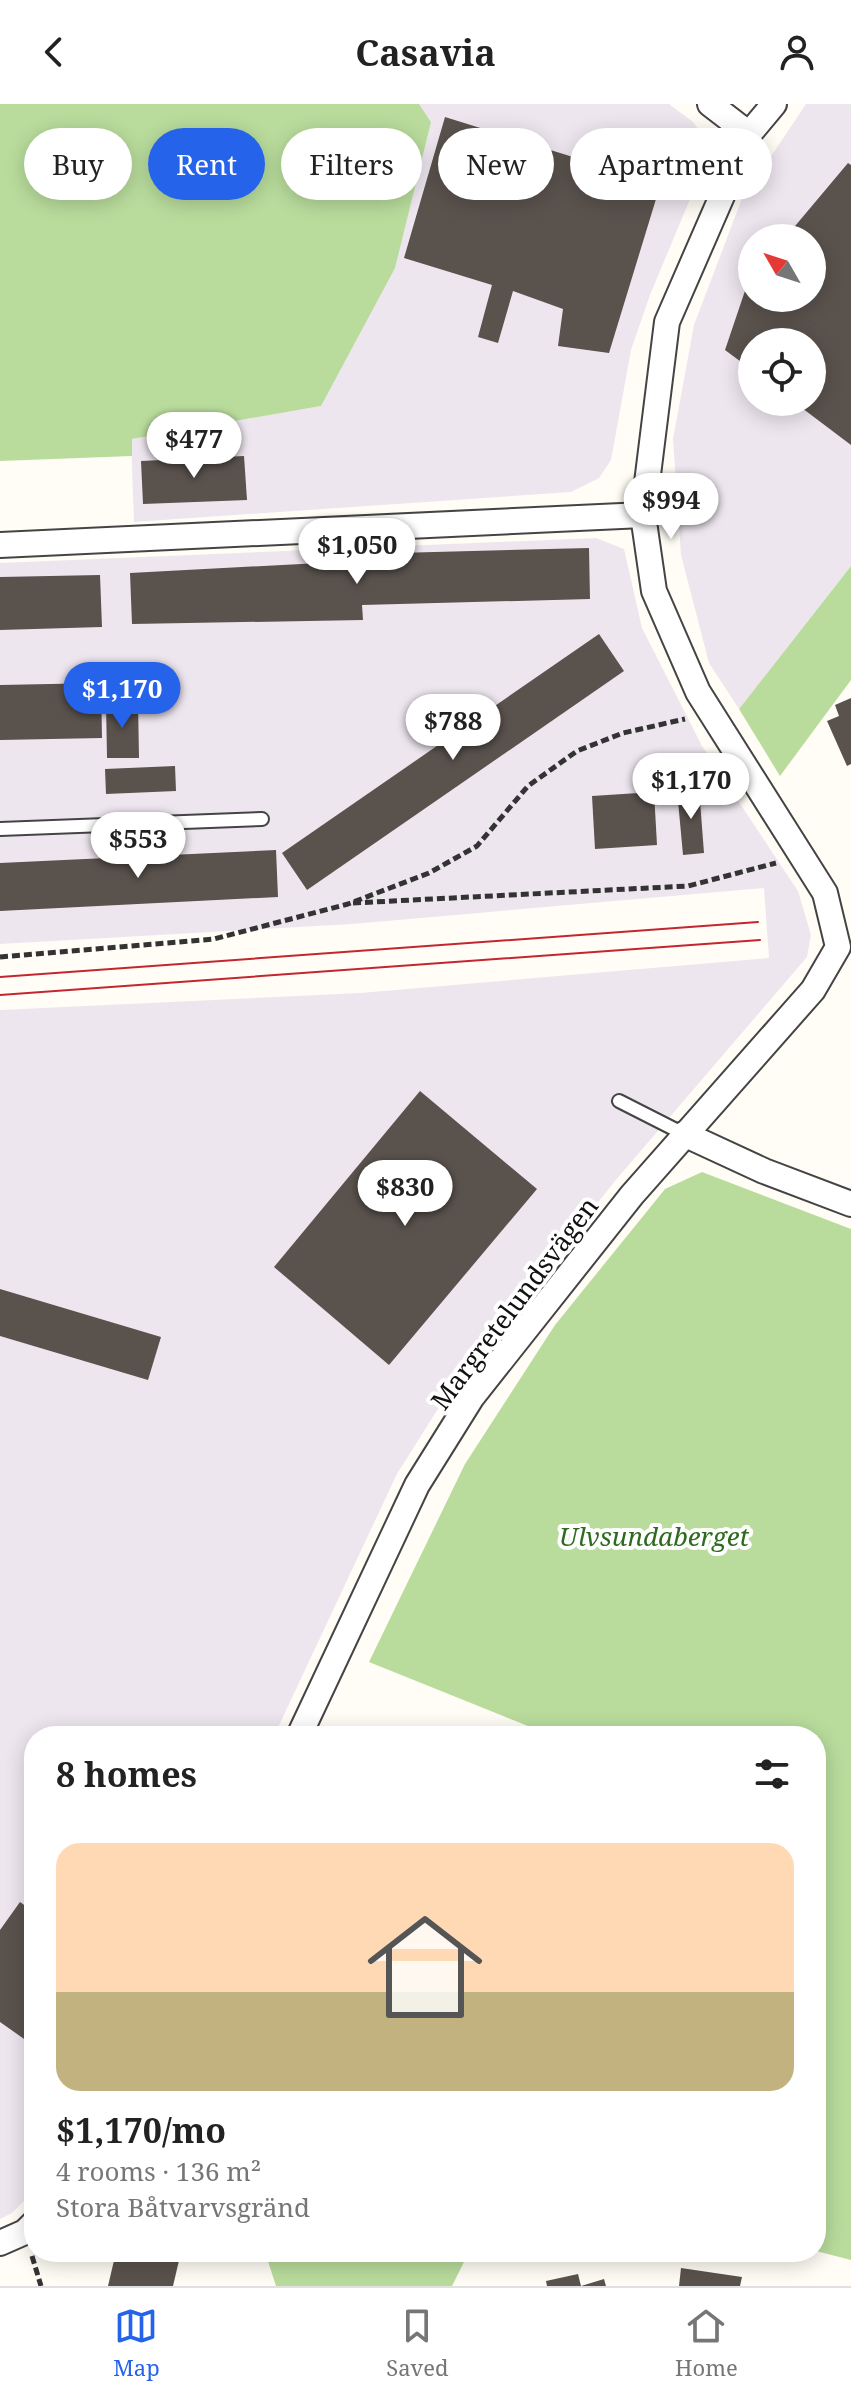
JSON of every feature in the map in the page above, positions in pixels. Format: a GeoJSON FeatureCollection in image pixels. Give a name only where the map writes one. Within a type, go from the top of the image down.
{"type":"FeatureCollection","features":[{"type":"Feature","properties":{"kind":"street"},"geometry":{"type":"LineString","coordinates":[[710,104],[741,128]]}},
{"type":"Feature","properties":{"kind":"street"},"geometry":{"type":"LineString","coordinates":[[754,128],[774,104]]}},
{"type":"Feature","properties":{"kind":"street"},"geometry":{"type":"LineString","coordinates":[[720,200],[667,322],[643,515],[654,591],[709,714],[801,857]]}},
{"type":"Feature","properties":{"kind":"street"},"geometry":{"type":"LineString","coordinates":[[0,545],[643,515]]}},
{"type":"Feature","properties":{"kind":"street","name":"Margretelundsvägen"},"geometry":{"type":"LineString","coordinates":[[304,1726],[417,1485],[472,1397],[538,1311],[684,1134],[813,990],[838,947],[825,893],[801,857]]}},
{"type":"Feature","properties":{"kind":"street"},"geometry":{"type":"LineString","coordinates":[[684,1134],[764,1171],[851,1204]]}},
{"type":"Feature","properties":{"kind":"street"},"geometry":{"type":"LineString","coordinates":[[0,2243],[24,2232]]}},
{"type":"Feature","properties":{"kind":"lane"},"geometry":{"type":"LineString","coordinates":[[0,829],[262,819]]}},
{"type":"Feature","properties":{"kind":"lane"},"geometry":{"type":"LineString","coordinates":[[619,1101],[684,1134]]}},
{"type":"Feature","properties":{"kind":"path"},"geometry":{"type":"LineString","coordinates":[[0,957],[214,939],[348,904],[429,873],[477,846],[528,786],[577,751],[623,733],[709,714]]}},
{"type":"Feature","properties":{"kind":"path"},"geometry":{"type":"LineString","coordinates":[[348,904],[688,886],[801,857]]}},
{"type":"Feature","properties":{"kind":"shaded area"},"geometry":{"type":"Polygon","coordinates":[[[419,104],[669,104],[697,128],[570,128],[570,200],[690,200],[631,350],[611,460],[599,478],[571,492],[134,522],[131,439],[321,406],[401,200],[422,200],[422,145],[431,122],[419,104]]]}},
{"type":"Feature","properties":{"kind":"shaded area"},"geometry":{"type":"Polygon","coordinates":[[[806,104],[851,104],[851,566],[739,709],[709,663],[681,555],[673,439],[694,325],[741,201],[772,200],[772,155],[806,104]]]}},
{"type":"Feature","properties":{"kind":"shaded area"},"geometry":{"type":"Polygon","coordinates":[[[596,538],[624,549],[642,628],[702,746],[798,891],[811,935],[807,957],[615,1181],[453,1385],[397,1474],[279,1726],[24,1726],[24,2201],[0,2219],[0,1010],[360,993],[769,958],[764,888],[352,924],[0,944],[0,563],[596,538]]]}},
{"type":"Feature","properties":{"kind":"green space"},"geometry":{"type":"Polygon","coordinates":[[[0,104],[419,104],[431,122],[422,158],[422,128],[281,128],[281,200],[412,200],[395,268],[321,406],[132,439],[132,456],[0,461],[0,104]]]}},
{"type":"Feature","properties":{"kind":"green space"},"geometry":{"type":"Polygon","coordinates":[[[851,566],[851,680],[780,776],[739,709],[851,566]]]}},
{"type":"Feature","properties":{"kind":"green space","name":"Ulvsundaberget"},"geometry":{"type":"Polygon","coordinates":[[[702,1172],[851,1229],[851,2260],[826,2254],[826,1726],[528,1726],[369,1662],[465,1464],[555,1325],[665,1189],[702,1172]]]}},
{"type":"Feature","properties":{"kind":"green space"},"geometry":{"type":"Polygon","coordinates":[[[268,2262],[464,2262],[452,2286],[276,2286],[268,2262]]]}},
{"type":"Feature","properties":{"kind":"building"},"geometry":{"type":"Polygon","coordinates":[[[445,117],[480,128],[442,128],[445,117]]]}},
{"type":"Feature","properties":{"kind":"building"},"geometry":{"type":"Polygon","coordinates":[[[438,141],[438,200],[554,200],[554,151],[570,156],[570,200],[656,200],[609,353],[558,346],[563,309],[513,291],[498,343],[478,337],[492,285],[404,258],[438,141]]]}},
{"type":"Feature","properties":{"kind":"building"},"geometry":{"type":"Polygon","coordinates":[[[848,163],[851,165],[851,445],[813,416],[826,416],[826,328],[738,328],[738,360],[725,350],[738,312],[826,312],[826,224],[797,224],[848,163]]]}},
{"type":"Feature","properties":{"kind":"building"},"geometry":{"type":"Polygon","coordinates":[[[244,456],[247,500],[143,504],[141,461],[244,456]]]}},
{"type":"Feature","properties":{"kind":"building"},"geometry":{"type":"Polygon","coordinates":[[[589,548],[590,599],[362,605],[363,620],[132,624],[130,573],[358,561],[359,554],[589,548]]]}},
{"type":"Feature","properties":{"kind":"building"},"geometry":{"type":"Polygon","coordinates":[[[100,575],[102,627],[0,630],[0,577],[100,575]]]}},
{"type":"Feature","properties":{"kind":"building"},"geometry":{"type":"Polygon","coordinates":[[[599,634],[624,671],[307,890],[282,853],[599,634]]]}},
{"type":"Feature","properties":{"kind":"building"},"geometry":{"type":"Polygon","coordinates":[[[101,683],[102,738],[0,740],[0,685],[101,683]]]}},
{"type":"Feature","properties":{"kind":"building"},"geometry":{"type":"Polygon","coordinates":[[[851,698],[851,764],[847,766],[827,721],[839,716],[835,705],[851,698]]]}},
{"type":"Feature","properties":{"kind":"building"},"geometry":{"type":"Polygon","coordinates":[[[106,702],[138,702],[139,758],[107,758],[106,702]]]}},
{"type":"Feature","properties":{"kind":"building"},"geometry":{"type":"Polygon","coordinates":[[[175,766],[176,791],[106,794],[105,769],[175,766]]]}},
{"type":"Feature","properties":{"kind":"building"},"geometry":{"type":"Polygon","coordinates":[[[699,788],[704,853],[683,855],[677,790],[699,788]]]}},
{"type":"Feature","properties":{"kind":"building"},"geometry":{"type":"Polygon","coordinates":[[[654,792],[657,845],[595,849],[592,796],[654,792]]]}},
{"type":"Feature","properties":{"kind":"building"},"geometry":{"type":"Polygon","coordinates":[[[276,850],[278,897],[0,911],[0,863],[276,850]]]}},
{"type":"Feature","properties":{"kind":"building"},"geometry":{"type":"Polygon","coordinates":[[[420,1091],[537,1189],[389,1365],[274,1267],[420,1091]]]}},
{"type":"Feature","properties":{"kind":"building"},"geometry":{"type":"Polygon","coordinates":[[[0,1289],[161,1337],[148,1380],[0,1336],[0,1289]]]}},
{"type":"Feature","properties":{"kind":"building"},"geometry":{"type":"Polygon","coordinates":[[[20,1902],[24,1905],[24,2039],[0,2022],[0,1930],[20,1902]]]}},
{"type":"Feature","properties":{"kind":"building"},"geometry":{"type":"Polygon","coordinates":[[[114,2262],[179,2262],[173,2286],[108,2286],[114,2262]]]}},
{"type":"Feature","properties":{"kind":"building"},"geometry":{"type":"Polygon","coordinates":[[[681,2268],[742,2277],[740,2286],[679,2286],[681,2268]]]}},
{"type":"Feature","properties":{"kind":"building"},"geometry":{"type":"Polygon","coordinates":[[[578,2274],[581,2286],[547,2286],[546,2281],[578,2274]]]}},
{"type":"Feature","properties":{"kind":"building"},"geometry":{"type":"Polygon","coordinates":[[[604,2279],[606,2286],[581,2286],[604,2279]]]}},
{"type":"Feature","properties":{"kind":"tram line"},"geometry":{"type":"LineString","coordinates":[[0,977],[758,922]]}},
{"type":"Feature","properties":{"kind":"tram line"},"geometry":{"type":"LineString","coordinates":[[0,995],[760,940]]}}]}
